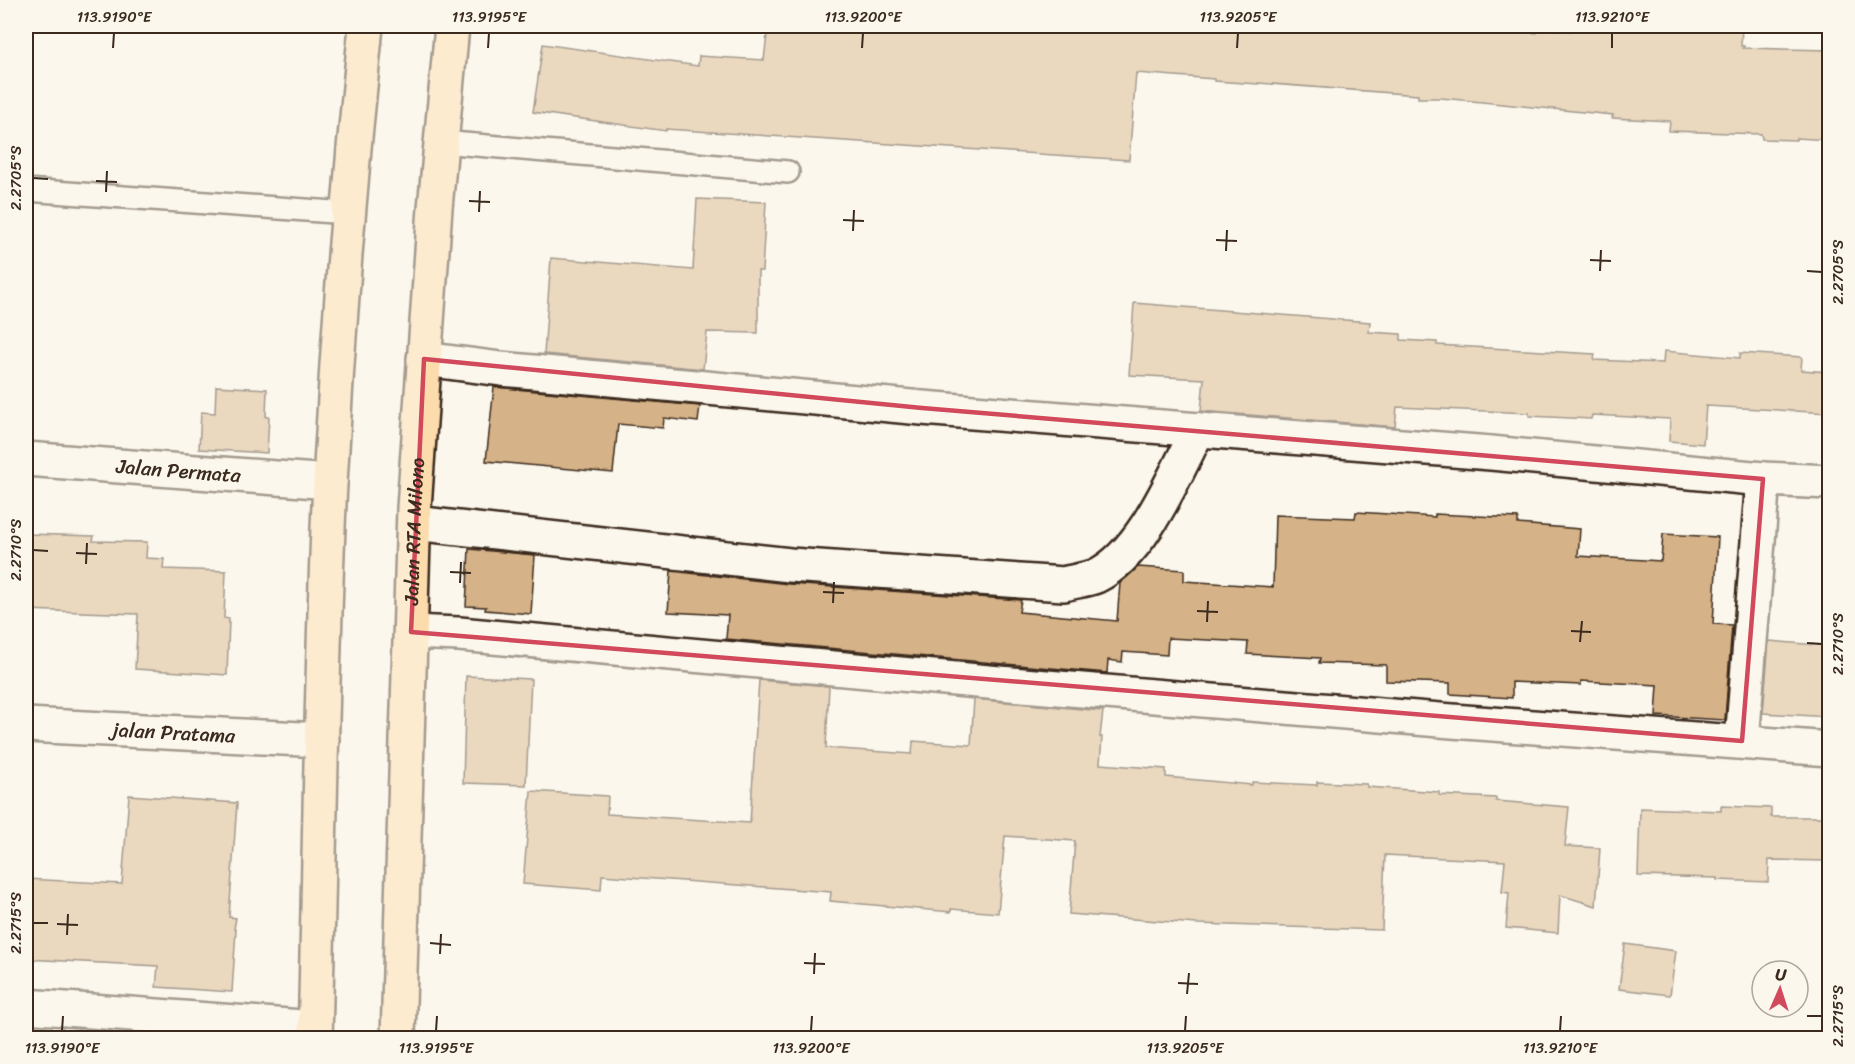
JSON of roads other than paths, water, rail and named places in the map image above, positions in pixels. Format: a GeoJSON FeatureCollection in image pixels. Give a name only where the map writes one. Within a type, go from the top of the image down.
{"type":"FeatureCollection","features":[{"type":"Feature","properties":{"kind":"highway"},"geometry":{"type":"LineString","coordinates":[[315,1033],[330,482],[347,213],[366,26]]}},
{"type":"Feature","properties":{"kind":"highway","name":"Jalan RTA Milono"},"geometry":{"type":"LineString","coordinates":[[398,1038],[414,523],[424,358],[452,26]]}},
{"type":"Feature","properties":{"kind":"street"},"geometry":{"type":"LineString","coordinates":[[424,358],[501,369],[899,406],[1491,453],[1763,479],[1830,482]]}},
{"type":"Feature","properties":{"kind":"street"},"geometry":{"type":"LineString","coordinates":[[414,523],[790,565],[1064,584],[1096,576],[1122,557],[1149,524],[1198,430]]}},
{"type":"Feature","properties":{"kind":"street","name":"Jalan Permata"},"geometry":{"type":"LineString","coordinates":[[26,459],[330,482]]}},
{"type":"Feature","properties":{"kind":"street"},"geometry":{"type":"LineString","coordinates":[[1742,741],[1763,479]]}},
{"type":"Feature","properties":{"kind":"street"},"geometry":{"type":"LineString","coordinates":[[411,632],[459,634],[1428,719],[1830,748]]}},
{"type":"Feature","properties":{"kind":"street","name":"jalan Pratama"},"geometry":{"type":"LineString","coordinates":[[26,725],[322,740]]}},
{"type":"Feature","properties":{"kind":"street"},"geometry":{"type":"LineString","coordinates":[[26,1006],[315,1033]]}},
{"type":"Feature","properties":{"kind":"lane"},"geometry":{"type":"LineString","coordinates":[[441,142],[788,172]]}},
{"type":"Feature","properties":{"kind":"lane"},"geometry":{"type":"LineString","coordinates":[[26,190],[347,213]]}}]}
